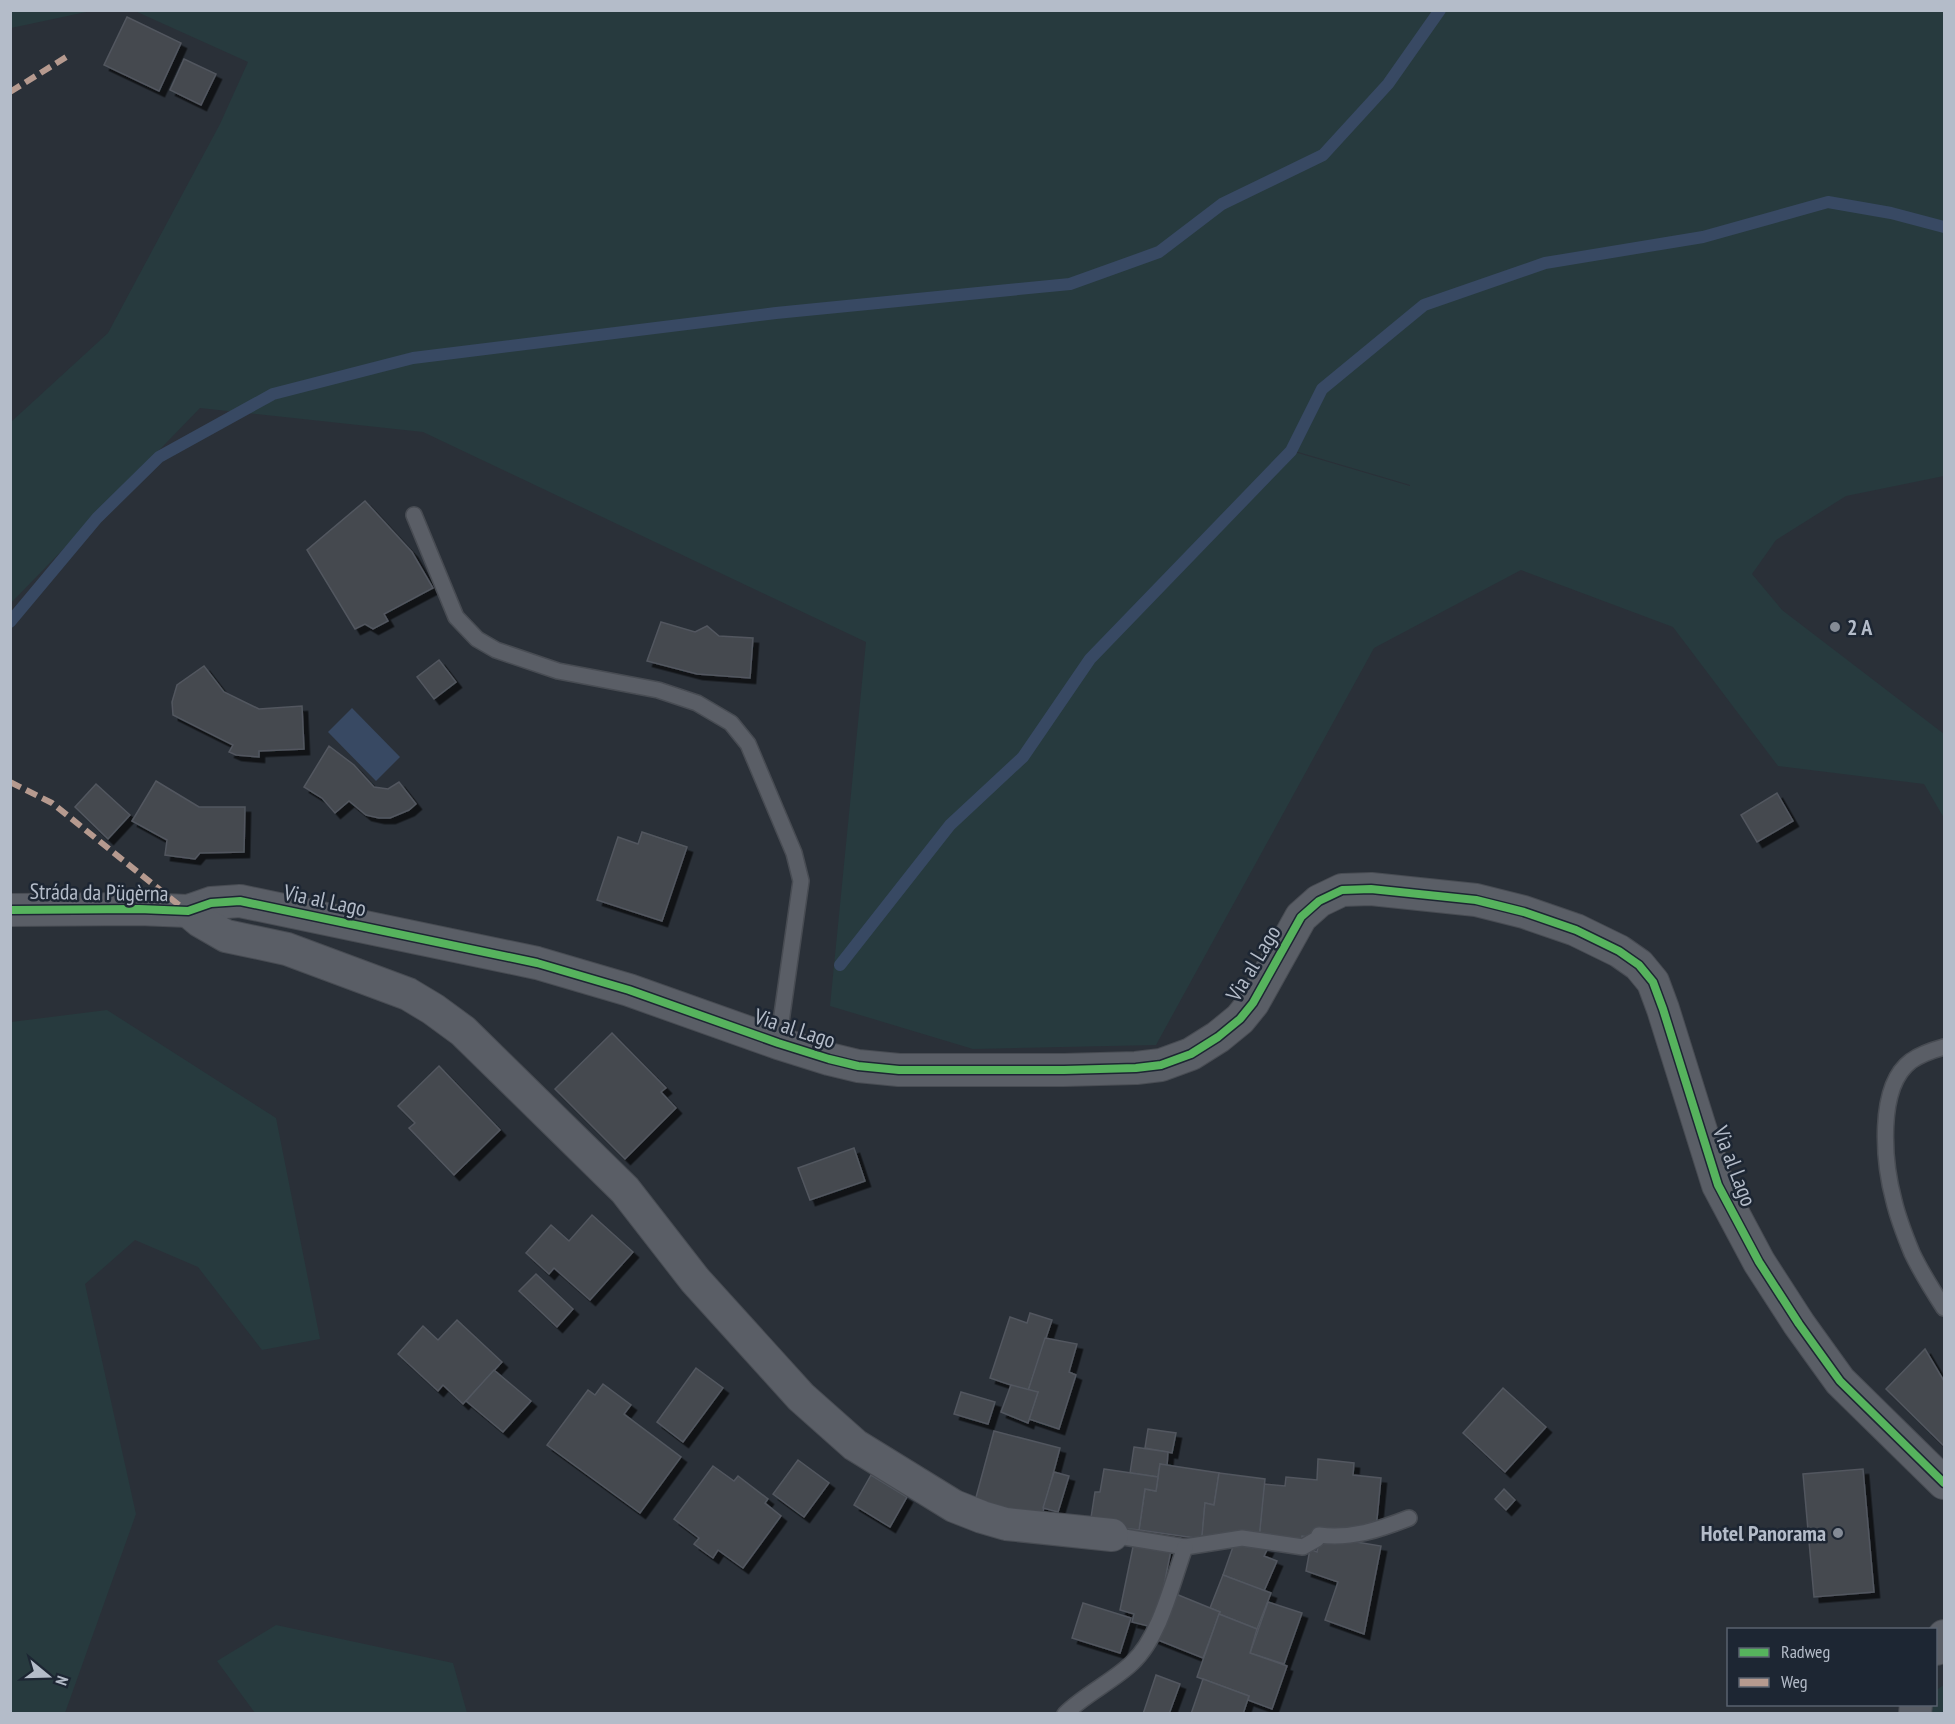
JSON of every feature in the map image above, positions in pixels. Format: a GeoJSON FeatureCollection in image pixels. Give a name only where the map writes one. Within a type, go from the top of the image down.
{"type":"FeatureCollection","features":[{"type":"Feature","properties":{"kind":"street","name":"Via al Lago"},"geometry":{"type":"LineString","coordinates":[[188,911],[211,903],[240,901],[537,963],[629,990],[778,1043],[858,1066],[899,1070],[1136,1068],[1161,1065],[1191,1054],[1218,1037],[1240,1019],[1253,1003],[1301,917],[1319,901],[1342,890],[1371,889],[1476,900],[1524,912],[1576,930],[1619,951],[1639,965],[1653,982],[1718,1185],[1759,1262],[1840,1381],[1944,1483]]}},
{"type":"Feature","properties":{"kind":"street","name":"Stráda da Pügèrna"},"geometry":{"type":"LineString","coordinates":[[10,910],[188,911]]}},
{"type":"Feature","properties":{"kind":"street"},"geometry":{"type":"LineString","coordinates":[[188,911],[226,936],[287,949],[408,994],[463,1031],[625,1190],[695,1280],[801,1397],[855,1444],[954,1506],[981,1517],[1006,1524],[1112,1535]]}},
{"type":"Feature","properties":{"kind":"lane","name":"Via al Lago"},"geometry":{"type":"LineString","coordinates":[[414,515],[456,616],[477,639],[496,650],[558,671],[658,690],[697,703],[731,723],[748,744],[794,853],[801,881],[778,1043]]}},
{"type":"Feature","properties":{"kind":"lane"},"geometry":{"type":"LineString","coordinates":[[1944,1047],[1931,1050],[1910,1062],[1897,1078],[1890,1098],[1886,1128],[1886,1159],[1894,1201],[1913,1254],[1944,1308]]}},
{"type":"Feature","properties":{"kind":"lane"},"geometry":{"type":"LineString","coordinates":[[1112,1535],[1185,1547],[1242,1538],[1303,1547],[1317,1539],[1319,1535],[1370,1533],[1409,1518]]}},
{"type":"Feature","properties":{"kind":"lane"},"geometry":{"type":"LineString","coordinates":[[1065,1713],[1132,1663],[1148,1642],[1158,1624],[1185,1547]]}},
{"type":"Feature","properties":{"kind":"green space"},"geometry":{"type":"Polygon","coordinates":[[[11,10],[91,10],[91,11],[11,28],[11,10]]]}},
{"type":"Feature","properties":{"kind":"green space"},"geometry":{"type":"Polygon","coordinates":[[[135,11],[1944,11],[1944,476],[1846,496],[1776,540],[1752,574],[1782,610],[1944,734],[1944,818],[1924,784],[1778,766],[1673,627],[1521,570],[1374,648],[1156,1045],[973,1049],[830,1006],[866,642],[423,432],[200,408],[11,603],[11,422],[108,333],[220,124],[248,62],[135,11]],[[1288,449],[1291,451],[1410,485],[1288,449]]]}},
{"type":"Feature","properties":{"kind":"green space"},"geometry":{"type":"Polygon","coordinates":[[[107,1010],[276,1118],[320,1339],[262,1350],[198,1267],[135,1240],[85,1284],[136,1514],[65,1713],[11,1713],[11,1022],[107,1010]]]}},
{"type":"Feature","properties":{"kind":"green space"},"geometry":{"type":"Polygon","coordinates":[[[276,1625],[453,1663],[467,1713],[255,1713],[217,1661],[276,1625]]]}},
{"type":"Feature","properties":{"kind":"green space"},"geometry":{"type":"Polygon","coordinates":[[[1944,1685],[1944,1713],[1897,1714],[1910,1706],[1937,1706],[1937,1689],[1944,1685]]]}},
{"type":"Feature","properties":{"kind":"water"},"geometry":{"type":"Polygon","coordinates":[[[352,708],[400,757],[376,781],[328,732],[352,708]]]}},
{"type":"Feature","properties":{"kind":"building"},"geometry":{"type":"Polygon","coordinates":[[[127,17],[181,43],[159,91],[104,65],[127,17]]]}},
{"type":"Feature","properties":{"kind":"building"},"geometry":{"type":"Polygon","coordinates":[[[184,59],[216,74],[201,105],[170,90],[184,59]]]}},
{"type":"Feature","properties":{"kind":"building"},"geometry":{"type":"Polygon","coordinates":[[[365,501],[412,552],[433,588],[384,614],[388,621],[373,629],[365,624],[355,629],[307,550],[365,501]]]}},
{"type":"Feature","properties":{"kind":"building"},"geometry":{"type":"Polygon","coordinates":[[[661,622],[695,632],[707,626],[719,636],[753,638],[750,678],[697,674],[647,661],[661,622]]]}},
{"type":"Feature","properties":{"kind":"building"},"geometry":{"type":"Polygon","coordinates":[[[439,660],[456,682],[434,699],[417,677],[439,660]]]}},
{"type":"Feature","properties":{"kind":"building"},"geometry":{"type":"Polygon","coordinates":[[[204,666],[224,692],[259,709],[302,706],[304,749],[259,751],[259,757],[236,755],[229,752],[233,745],[173,715],[172,702],[177,685],[204,666]]]}},
{"type":"Feature","properties":{"kind":"building"},"geometry":{"type":"Polygon","coordinates":[[[329,746],[354,765],[374,787],[388,789],[399,782],[416,804],[409,810],[390,818],[366,815],[349,801],[335,813],[322,798],[304,787],[329,746]]]}},
{"type":"Feature","properties":{"kind":"building"},"geometry":{"type":"Polygon","coordinates":[[[156,781],[199,807],[245,807],[244,852],[200,853],[195,859],[165,855],[167,840],[132,821],[156,781]]]}},
{"type":"Feature","properties":{"kind":"building"},"geometry":{"type":"Polygon","coordinates":[[[96,784],[130,815],[108,839],[75,807],[96,784]]]}},
{"type":"Feature","properties":{"kind":"building"},"geometry":{"type":"Polygon","coordinates":[[[1777,793],[1793,821],[1757,842],[1741,815],[1777,793]]]}},
{"type":"Feature","properties":{"kind":"building"},"geometry":{"type":"Polygon","coordinates":[[[642,832],[687,847],[662,921],[597,900],[618,837],[638,844],[642,832]]]}},
{"type":"Feature","properties":{"kind":"building"},"geometry":{"type":"Polygon","coordinates":[[[612,1033],[666,1088],[661,1092],[676,1108],[625,1159],[555,1089],[612,1033]]]}},
{"type":"Feature","properties":{"kind":"building"},"geometry":{"type":"Polygon","coordinates":[[[439,1066],[500,1130],[454,1175],[409,1128],[415,1123],[398,1106],[439,1066]]]}},
{"type":"Feature","properties":{"kind":"building"},"geometry":{"type":"Polygon","coordinates":[[[854,1148],[865,1181],[810,1200],[798,1168],[854,1148]]]}},
{"type":"Feature","properties":{"kind":"building"},"geometry":{"type":"Polygon","coordinates":[[[592,1215],[633,1252],[590,1300],[554,1268],[549,1274],[526,1253],[551,1225],[569,1241],[592,1215]]]}},
{"type":"Feature","properties":{"kind":"building"},"geometry":{"type":"Polygon","coordinates":[[[536,1274],[573,1309],[557,1327],[519,1291],[536,1274]]]}},
{"type":"Feature","properties":{"kind":"building"},"geometry":{"type":"Polygon","coordinates":[[[1030,1313],[1052,1320],[1028,1391],[990,1378],[1010,1317],[1027,1323],[1030,1313]]]}},
{"type":"Feature","properties":{"kind":"building"},"geometry":{"type":"Polygon","coordinates":[[[457,1320],[502,1362],[463,1404],[443,1385],[438,1391],[398,1354],[423,1326],[438,1340],[457,1320]]]}},
{"type":"Feature","properties":{"kind":"building"},"geometry":{"type":"Polygon","coordinates":[[[1045,1338],[1077,1344],[1069,1372],[1076,1375],[1059,1429],[1029,1419],[1038,1392],[1028,1391],[1045,1338]]]}},
{"type":"Feature","properties":{"kind":"building"},"geometry":{"type":"Polygon","coordinates":[[[1925,1349],[1944,1381],[1944,1446],[1886,1389],[1925,1349]]]}},
{"type":"Feature","properties":{"kind":"building"},"geometry":{"type":"Polygon","coordinates":[[[696,1368],[723,1388],[683,1442],[657,1422],[696,1368]]]}},
{"type":"Feature","properties":{"kind":"building"},"geometry":{"type":"Polygon","coordinates":[[[494,1370],[531,1401],[503,1432],[466,1401],[494,1370]]]}},
{"type":"Feature","properties":{"kind":"building"},"geometry":{"type":"Polygon","coordinates":[[[603,1384],[631,1405],[624,1414],[681,1457],[640,1513],[547,1445],[588,1390],[595,1395],[603,1384]]]}},
{"type":"Feature","properties":{"kind":"building"},"geometry":{"type":"Polygon","coordinates":[[[1011,1385],[1038,1392],[1028,1423],[1001,1412],[1011,1385]]]}},
{"type":"Feature","properties":{"kind":"building"},"geometry":{"type":"Polygon","coordinates":[[[1503,1388],[1546,1427],[1505,1472],[1463,1433],[1503,1388]]]}},
{"type":"Feature","properties":{"kind":"building"},"geometry":{"type":"Polygon","coordinates":[[[961,1392],[995,1402],[988,1424],[954,1414],[961,1392]]]}},
{"type":"Feature","properties":{"kind":"building"},"geometry":{"type":"Polygon","coordinates":[[[1148,1429],[1176,1433],[1172,1453],[1145,1448],[1148,1429]]]}},
{"type":"Feature","properties":{"kind":"building"},"geometry":{"type":"Polygon","coordinates":[[[994,1431],[1060,1448],[1041,1519],[975,1501],[994,1431]]]}},
{"type":"Feature","properties":{"kind":"building"},"geometry":{"type":"Polygon","coordinates":[[[1134,1447],[1168,1452],[1167,1466],[1160,1464],[1158,1477],[1130,1473],[1134,1447]]]}},
{"type":"Feature","properties":{"kind":"building"},"geometry":{"type":"Polygon","coordinates":[[[1318,1459],[1354,1463],[1353,1475],[1381,1478],[1376,1529],[1332,1528],[1332,1535],[1316,1538],[1302,1536],[1301,1543],[1259,1539],[1264,1484],[1285,1486],[1286,1477],[1317,1480],[1318,1459]]]}},
{"type":"Feature","properties":{"kind":"building"},"geometry":{"type":"Polygon","coordinates":[[[798,1460],[829,1483],[804,1517],[773,1494],[798,1460]]]}},
{"type":"Feature","properties":{"kind":"building"},"geometry":{"type":"Polygon","coordinates":[[[1160,1464],[1219,1473],[1214,1505],[1205,1503],[1202,1539],[1139,1530],[1145,1489],[1156,1491],[1160,1464]]]}},
{"type":"Feature","properties":{"kind":"building"},"geometry":{"type":"Polygon","coordinates":[[[713,1466],[734,1481],[738,1476],[768,1499],[765,1503],[781,1516],[743,1568],[718,1550],[713,1558],[694,1544],[699,1538],[674,1519],[713,1466]]]}},
{"type":"Feature","properties":{"kind":"building"},"geometry":{"type":"Polygon","coordinates":[[[1104,1469],[1158,1477],[1156,1491],[1145,1489],[1139,1530],[1090,1524],[1095,1492],[1100,1492],[1104,1469]]]}},
{"type":"Feature","properties":{"kind":"building","name":"Hotel Panorama"},"geometry":{"type":"Polygon","coordinates":[[[1863,1469],[1874,1592],[1814,1597],[1803,1474],[1863,1469]]]}},
{"type":"Feature","properties":{"kind":"building"},"geometry":{"type":"Polygon","coordinates":[[[1054,1472],[1069,1476],[1058,1512],[1043,1508],[1054,1472]]]}},
{"type":"Feature","properties":{"kind":"building"},"geometry":{"type":"Polygon","coordinates":[[[1219,1473],[1265,1479],[1259,1539],[1235,1540],[1202,1536],[1205,1503],[1214,1505],[1219,1473]]]}},
{"type":"Feature","properties":{"kind":"building"},"geometry":{"type":"Polygon","coordinates":[[[871,1475],[907,1497],[890,1527],[854,1505],[871,1475]]]}},
{"type":"Feature","properties":{"kind":"building"},"geometry":{"type":"Polygon","coordinates":[[[1504,1489],[1515,1500],[1506,1510],[1495,1499],[1504,1489]]]}},
{"type":"Feature","properties":{"kind":"building"},"geometry":{"type":"Polygon","coordinates":[[[1320,1536],[1381,1546],[1364,1634],[1325,1620],[1338,1582],[1306,1571],[1310,1549],[1317,1552],[1320,1536]]]}},
{"type":"Feature","properties":{"kind":"building"},"geometry":{"type":"Polygon","coordinates":[[[1235,1541],[1268,1548],[1264,1556],[1277,1561],[1264,1591],[1223,1575],[1235,1541]]]}},
{"type":"Feature","properties":{"kind":"building"},"geometry":{"type":"Polygon","coordinates":[[[1134,1542],[1171,1550],[1157,1621],[1152,1627],[1132,1622],[1134,1614],[1120,1610],[1134,1542]]]}},
{"type":"Feature","properties":{"kind":"building"},"geometry":{"type":"Polygon","coordinates":[[[1223,1575],[1271,1593],[1257,1629],[1219,1614],[1220,1612],[1210,1608],[1223,1575]]]}},
{"type":"Feature","properties":{"kind":"building"},"geometry":{"type":"Polygon","coordinates":[[[1171,1592],[1220,1612],[1203,1658],[1153,1638],[1171,1592]]]}},
{"type":"Feature","properties":{"kind":"building"},"geometry":{"type":"Polygon","coordinates":[[[1268,1602],[1302,1613],[1284,1664],[1250,1653],[1268,1602]]]}},
{"type":"Feature","properties":{"kind":"building"},"geometry":{"type":"Polygon","coordinates":[[[1083,1603],[1131,1618],[1120,1653],[1072,1638],[1083,1603]]]}},
{"type":"Feature","properties":{"kind":"building"},"geometry":{"type":"Polygon","coordinates":[[[1219,1614],[1257,1629],[1250,1653],[1287,1666],[1272,1709],[1248,1700],[1249,1696],[1197,1677],[1219,1614]]]}},
{"type":"Feature","properties":{"kind":"building"},"geometry":{"type":"Polygon","coordinates":[[[1156,1675],[1180,1684],[1169,1714],[1143,1714],[1156,1675]]]}},
{"type":"Feature","properties":{"kind":"building"},"geometry":{"type":"Polygon","coordinates":[[[1203,1679],[1249,1696],[1243,1714],[1191,1714],[1203,1679]]]}},
{"type":"Feature","properties":{"kind":"waterway"},"geometry":{"type":"LineString","coordinates":[[10,622],[97,518],[159,457],[273,394],[413,358],[776,313],[1070,284],[1159,252],[1222,204],[1323,155],[1388,84],[1440,10]]}},
{"type":"Feature","properties":{"kind":"waterway"},"geometry":{"type":"LineString","coordinates":[[840,965],[950,825],[1023,757],[1090,659],[1291,451],[1322,389],[1424,305],[1545,263],[1703,237],[1828,202],[1891,213],[1944,227]]}},
{"type":"Feature","properties":{"kind":"marked path"},"geometry":{"type":"LineString","coordinates":[[10,92],[71,54]]}},
{"type":"Feature","properties":{"kind":"marked path"},"geometry":{"type":"LineString","coordinates":[[10,782],[52,803],[185,910]]}},
{"type":"Feature","properties":{"kind":"cycle path"},"geometry":{"type":"LineString","coordinates":[[10,910],[188,911],[211,903],[240,901],[537,963],[629,990],[829,1059],[858,1066],[899,1070],[1136,1068],[1161,1065],[1191,1054],[1218,1037],[1240,1019],[1253,1003],[1301,917],[1319,901],[1342,890],[1371,889],[1476,900],[1524,912],[1576,930],[1619,951],[1639,965],[1653,982],[1718,1185],[1759,1262],[1799,1324],[1840,1381],[1944,1483]]}},
{"type":"Feature","properties":{"kind":"place","name":"2 A"},"geometry":{"type":"Point","coordinates":[1835,627]}},
{"type":"Feature","properties":{"kind":"place","name":"Hotel Panorama"},"geometry":{"type":"Point","coordinates":[1838,1533]}}]}
